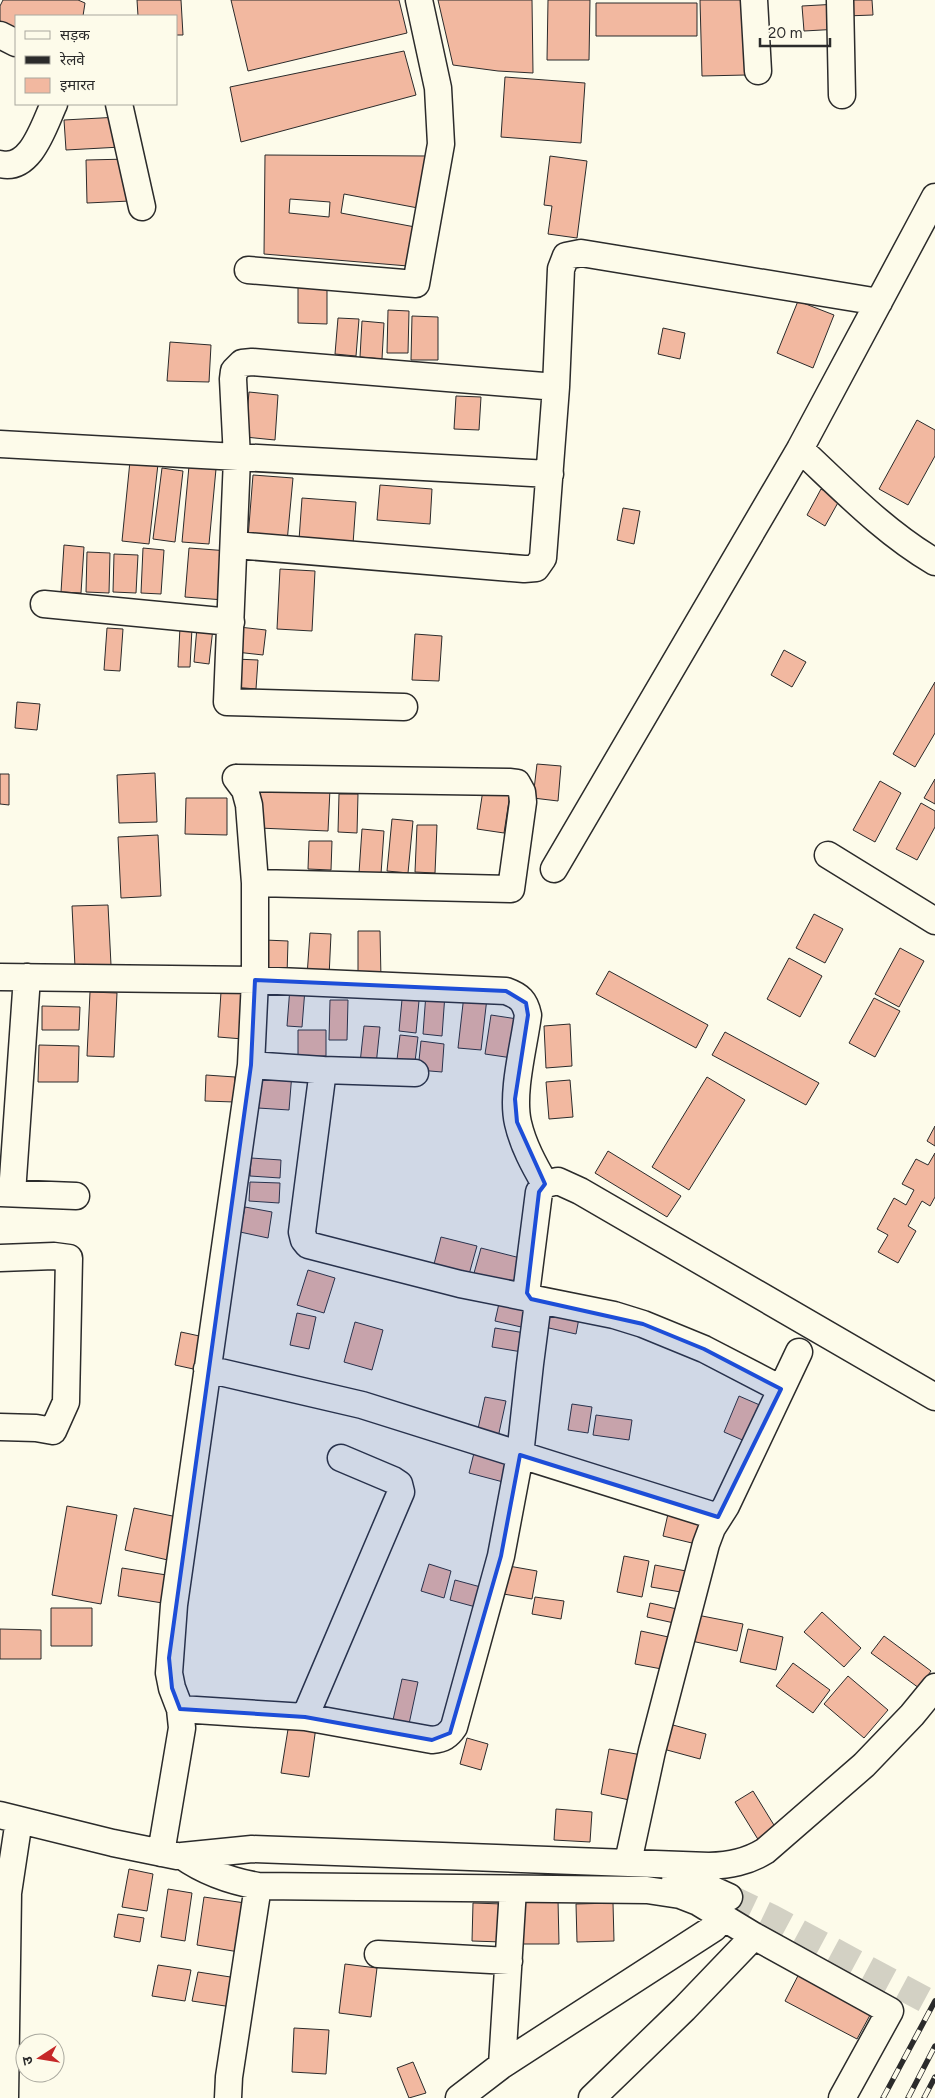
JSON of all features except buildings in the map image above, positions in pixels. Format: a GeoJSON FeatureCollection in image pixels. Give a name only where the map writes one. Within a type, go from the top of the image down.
{"type":"FeatureCollection","features":[{"type":"Feature","properties":{"kind":"street"},"geometry":{"type":"LineString","coordinates":[[248,270],[416,284],[441,144],[438,88],[419,0]]}},
{"type":"Feature","properties":{"kind":"street"},"geometry":{"type":"LineString","coordinates":[[754,0],[758,70]]}},
{"type":"Feature","properties":{"kind":"street"},"geometry":{"type":"LineString","coordinates":[[840,0],[842,95]]}},
{"type":"Feature","properties":{"kind":"street"},"geometry":{"type":"LineString","coordinates":[[0,35],[15,42]]}},
{"type":"Feature","properties":{"kind":"street"},"geometry":{"type":"LineString","coordinates":[[0,164],[5,165],[21,161],[31,149],[53,105]]}},
{"type":"Feature","properties":{"kind":"street"},"geometry":{"type":"LineString","coordinates":[[119,105],[142,207]]}},
{"type":"Feature","properties":{"kind":"street"},"geometry":{"type":"LineString","coordinates":[[554,869],[800,449],[935,197]]}},
{"type":"Feature","properties":{"kind":"street"},"geometry":{"type":"LineString","coordinates":[[235,545],[524,569],[536,568],[543,558],[556,387],[561,269],[566,256],[581,253],[879,302]]}},
{"type":"Feature","properties":{"kind":"street"},"geometry":{"type":"LineString","coordinates":[[404,707],[227,702],[235,545],[237,458],[234,371],[242,363],[252,362],[556,387]]}},
{"type":"Feature","properties":{"kind":"street"},"geometry":{"type":"LineString","coordinates":[[0,444],[550,474]]}},
{"type":"Feature","properties":{"kind":"street"},"geometry":{"type":"LineString","coordinates":[[800,449],[899,539],[935,562]]}},
{"type":"Feature","properties":{"kind":"street"},"geometry":{"type":"LineString","coordinates":[[44,604],[231,622]]}},
{"type":"Feature","properties":{"kind":"street"},"geometry":{"type":"LineString","coordinates":[[172,1855],[180,1742],[180,1709],[172,1688],[169,1673],[174,1605],[251,1065],[255,980],[255,882],[249,805],[245,790],[236,778],[509,782],[517,783],[522,792],[523,802],[511,889],[255,882]]}},
{"type":"Feature","properties":{"kind":"street"},"geometry":{"type":"LineString","coordinates":[[828,855],[935,921]]}},
{"type":"Feature","properties":{"kind":"street"},"geometry":{"type":"LineString","coordinates":[[0,977],[255,980],[506,991],[516,994],[526,1003],[528,1015],[515,1099],[518,1122],[530,1158],[545,1184]]}},
{"type":"Feature","properties":{"kind":"street"},"geometry":{"type":"LineString","coordinates":[[27,977],[6,1193],[76,1196]]}},
{"type":"Feature","properties":{"kind":"street"},"geometry":{"type":"LineString","coordinates":[[251,1065],[415,1073]]}},
{"type":"Feature","properties":{"kind":"street"},"geometry":{"type":"LineString","coordinates":[[323,1070],[302,1232],[304,1240],[308,1245],[460,1284],[614,1315],[643,1324],[704,1349],[781,1389]]}},
{"type":"Feature","properties":{"kind":"street"},"geometry":{"type":"LineString","coordinates":[[180,1709],[305,1717],[432,1740],[442,1739],[450,1733],[454,1727],[501,1556],[520,1454],[537,1310],[536,1304],[527,1293],[528,1277],[539,1192],[545,1184],[558,1181],[580,1191],[935,1397]]}},
{"type":"Feature","properties":{"kind":"street"},"geometry":{"type":"LineString","coordinates":[[0,1258],[54,1256],[70,1258],[66,1402],[53,1431],[36,1428],[0,1427]]}},
{"type":"Feature","properties":{"kind":"street"},"geometry":{"type":"LineString","coordinates":[[628,1862],[652,1751],[706,1544],[799,1352]]}},
{"type":"Feature","properties":{"kind":"street"},"geometry":{"type":"LineString","coordinates":[[207,1369],[362,1405],[718,1517]]}},
{"type":"Feature","properties":{"kind":"street"},"geometry":{"type":"LineString","coordinates":[[305,1717],[401,1492],[399,1484],[393,1480],[341,1458]]}},
{"type":"Feature","properties":{"kind":"street"},"geometry":{"type":"LineString","coordinates":[[172,1855],[252,1849],[709,1866],[740,1863],[765,1851],[864,1765],[912,1715],[935,1687]]}},
{"type":"Feature","properties":{"kind":"street"},"geometry":{"type":"LineString","coordinates":[[5,2098],[9,1817],[172,1855],[284,1868],[369,1874],[672,1876],[687,1878],[735,1919]]}},
{"type":"Feature","properties":{"kind":"street"},"geometry":{"type":"LineString","coordinates":[[172,1855],[230,1881],[258,1886],[647,1890],[680,1895],[735,1919],[890,2011],[842,2098]]}},
{"type":"Feature","properties":{"kind":"street"},"geometry":{"type":"LineString","coordinates":[[592,2098],[684,2009],[741,1909],[743,1896],[741,1891],[731,1878],[709,1866]]}},
{"type":"Feature","properties":{"kind":"street"},"geometry":{"type":"LineString","coordinates":[[228,2098],[229,2077],[258,1886]]}},
{"type":"Feature","properties":{"kind":"street"},"geometry":{"type":"LineString","coordinates":[[502,2065],[513,1889]]}},
{"type":"Feature","properties":{"kind":"street"},"geometry":{"type":"LineString","coordinates":[[459,2098],[502,2065],[714,1928],[735,1919]]}},
{"type":"Feature","properties":{"kind":"street"},"geometry":{"type":"LineString","coordinates":[[378,1954],[509,1961]]}},
{"type":"Feature","properties":{"kind":"highlighted area"},"geometry":{"type":"Polygon","coordinates":[[[255,980],[506,991],[526,1003],[528,1015],[515,1099],[517,1122],[545,1184],[539,1192],[527,1293],[531,1299],[643,1324],[704,1349],[781,1389],[718,1517],[520,1455],[501,1556],[450,1733],[432,1740],[305,1717],[180,1709],[172,1688],[169,1658],[251,1065],[255,980]]]}},
{"type":"Feature","properties":{"kind":"tunnel"},"geometry":{"type":"LineString","coordinates":[[729,1897],[771,1917],[935,2005]]}},
{"type":"Feature","properties":{"kind":"railway"},"geometry":{"type":"LineString","coordinates":[[883,2098],[935,2001]]}},
{"type":"Feature","properties":{"kind":"railway"},"geometry":{"type":"LineString","coordinates":[[908,2098],[935,2046]]}},
{"type":"Feature","properties":{"kind":"railway"},"geometry":{"type":"LineString","coordinates":[[924,2098],[935,2077]]}}]}
